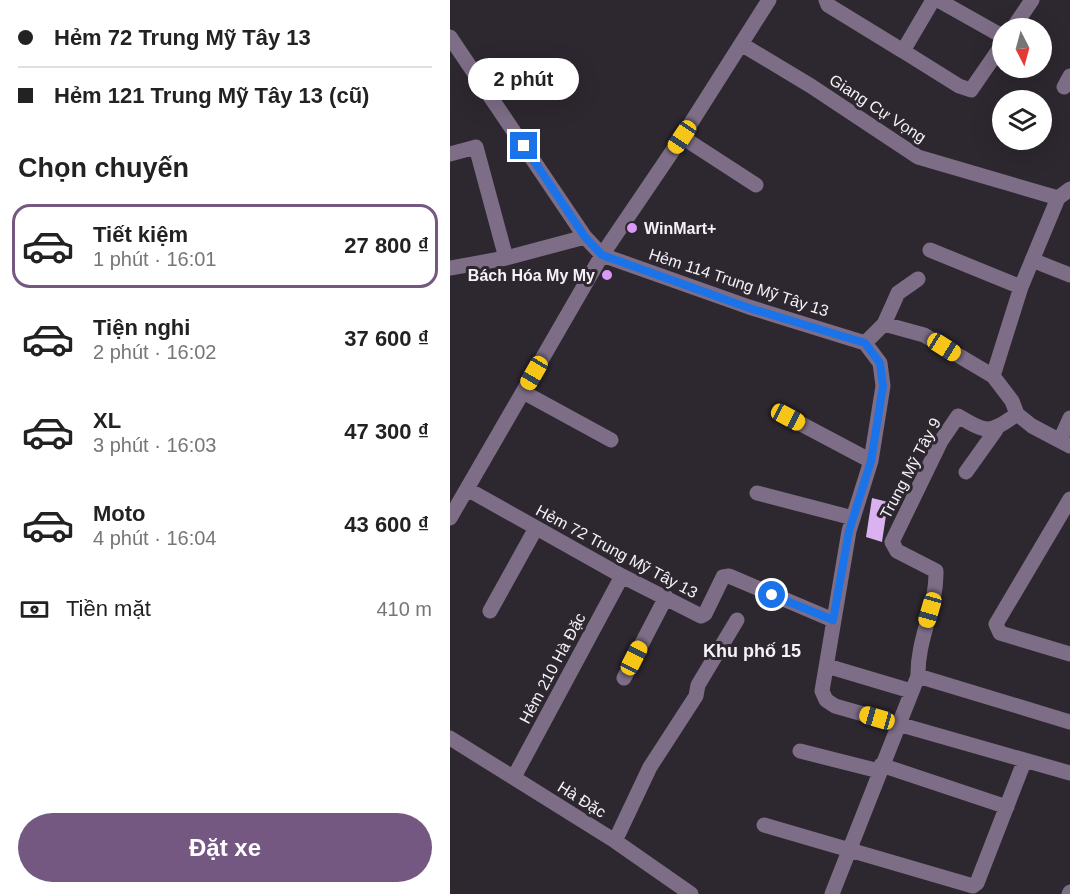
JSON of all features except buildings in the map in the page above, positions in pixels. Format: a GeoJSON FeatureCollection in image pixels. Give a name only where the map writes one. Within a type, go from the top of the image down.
{"type":"FeatureCollection","features":[{"type":"Feature","properties":{"kind":"street"},"geometry":{"type":"LineString","coordinates":[[450,518],[602,255],[682,137],[769,0]]}},
{"type":"Feature","properties":{"kind":"street"},"geometry":{"type":"LineString","coordinates":[[826,0],[828,5],[959,86],[971,90],[992,60]]}},
{"type":"Feature","properties":{"kind":"street"},"geometry":{"type":"LineString","coordinates":[[903,51],[935,0],[992,31]]}},
{"type":"Feature","properties":{"kind":"street"},"geometry":{"type":"LineString","coordinates":[[1020,18],[1032,0]]}},
{"type":"Feature","properties":{"kind":"street"},"geometry":{"type":"LineString","coordinates":[[450,37],[585,237],[602,255]]}},
{"type":"Feature","properties":{"kind":"street","name":"Giang Cự Vọng"},"geometry":{"type":"LineString","coordinates":[[741,44],[811,86],[918,157],[1064,194]]}},
{"type":"Feature","properties":{"kind":"street"},"geometry":{"type":"LineString","coordinates":[[682,137],[756,185]]}},
{"type":"Feature","properties":{"kind":"street"},"geometry":{"type":"LineString","coordinates":[[450,154],[476,147],[506,258]]}},
{"type":"Feature","properties":{"kind":"street"},"geometry":{"type":"LineString","coordinates":[[993,376],[1021,287],[1064,194]]}},
{"type":"Feature","properties":{"kind":"street"},"geometry":{"type":"LineString","coordinates":[[450,268],[506,258],[585,237]]}},
{"type":"Feature","properties":{"kind":"street"},"geometry":{"type":"LineString","coordinates":[[930,250],[1021,287]]}},
{"type":"Feature","properties":{"kind":"street","name":"Hẻm 114 Trung Mỹ Tây 13"},"geometry":{"type":"LineString","coordinates":[[602,255],[749,308],[865,343]]}},
{"type":"Feature","properties":{"kind":"street"},"geometry":{"type":"LineString","coordinates":[[1032,260],[1070,275]]}},
{"type":"Feature","properties":{"kind":"street"},"geometry":{"type":"LineString","coordinates":[[918,279],[898,293],[885,324],[865,343],[880,363],[883,386],[871,461],[853,518],[822,691],[826,700],[835,706],[1024,762],[1070,773]]}},
{"type":"Feature","properties":{"kind":"street"},"geometry":{"type":"LineString","coordinates":[[885,324],[924,335],[993,376],[1012,401],[1017,414],[1032,426],[1065,443],[1070,418]]}},
{"type":"Feature","properties":{"kind":"street"},"geometry":{"type":"LineString","coordinates":[[523,392],[611,440]]}},
{"type":"Feature","properties":{"kind":"street"},"geometry":{"type":"LineString","coordinates":[[966,472],[996,430],[1017,414]]}},
{"type":"Feature","properties":{"kind":"street","name":"Trung Mỹ Tây 9"},"geometry":{"type":"LineString","coordinates":[[832,894],[918,675],[917,656],[937,587],[936,571],[897,551],[892,542],[941,441],[958,416],[982,430],[996,430]]}},
{"type":"Feature","properties":{"kind":"street"},"geometry":{"type":"LineString","coordinates":[[788,417],[871,461]]}},
{"type":"Feature","properties":{"kind":"street","name":"Hẻm 72 Trung Mỹ Tây 13"},"geometry":{"type":"LineString","coordinates":[[467,489],[622,576],[704,616],[719,582],[723,577],[729,576],[833,620]]}},
{"type":"Feature","properties":{"kind":"street"},"geometry":{"type":"LineString","coordinates":[[757,493],[853,518]]}},
{"type":"Feature","properties":{"kind":"street"},"geometry":{"type":"LineString","coordinates":[[1070,499],[996,624],[1000,633],[1070,654]]}},
{"type":"Feature","properties":{"kind":"street"},"geometry":{"type":"LineString","coordinates":[[490,611],[536,528]]}},
{"type":"Feature","properties":{"kind":"street","name":"Hẻm 210 Hà Đặc"},"geometry":{"type":"LineString","coordinates":[[514,777],[622,576]]}},
{"type":"Feature","properties":{"kind":"street"},"geometry":{"type":"LineString","coordinates":[[624,678],[666,597]]}},
{"type":"Feature","properties":{"kind":"street"},"geometry":{"type":"LineString","coordinates":[[615,841],[650,767],[696,696],[698,685],[737,620]]}},
{"type":"Feature","properties":{"kind":"street"},"geometry":{"type":"LineString","coordinates":[[827,666],[910,691]]}},
{"type":"Feature","properties":{"kind":"street"},"geometry":{"type":"LineString","coordinates":[[918,675],[1070,722]]}},
{"type":"Feature","properties":{"kind":"street","name":"Hà Đặc"},"geometry":{"type":"LineString","coordinates":[[450,738],[615,841],[685,893]]}},
{"type":"Feature","properties":{"kind":"street"},"geometry":{"type":"LineString","coordinates":[[800,751],[880,768],[1007,807]]}},
{"type":"Feature","properties":{"kind":"street"},"geometry":{"type":"LineString","coordinates":[[764,825],[973,886],[977,884],[1024,762]]}},
{"type":"Feature","properties":{"kind":"place","name":"WinMart+"},"geometry":{"type":"Point","coordinates":[632,228]}},
{"type":"Feature","properties":{"kind":"place","name":"Bách Hóa My My"},"geometry":{"type":"Point","coordinates":[607,275]}},
{"type":"Feature","properties":{"kind":"district","name":"Khu phố 15"},"geometry":{"type":"Point","coordinates":[752,651]}},
{"type":"Feature","properties":{"kind":"route"},"geometry":{"type":"LineString","coordinates":[[524,146],[585,237],[602,255],[749,308],[865,343],[880,363],[883,386],[871,461],[849,531],[833,620],[772,595]]}}]}
